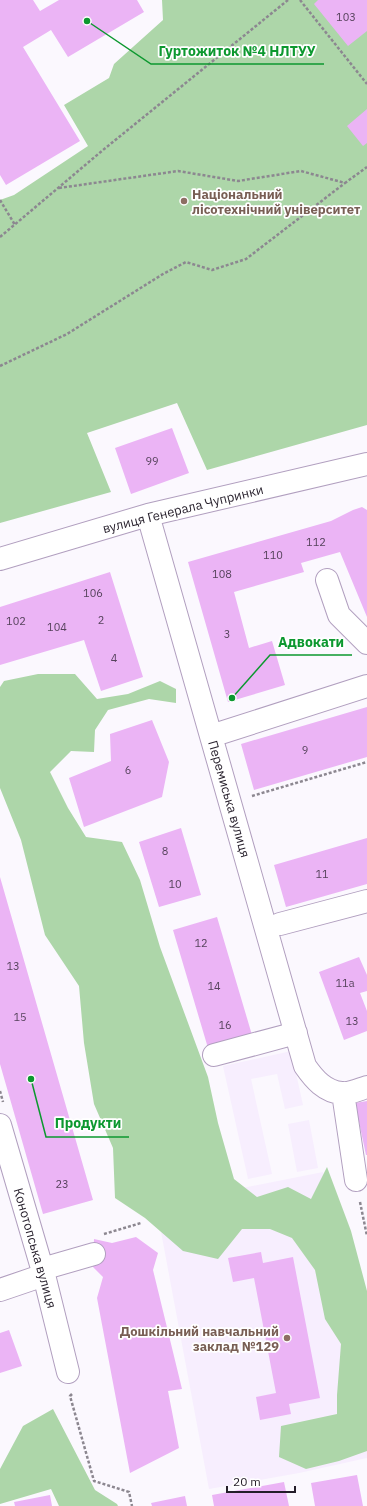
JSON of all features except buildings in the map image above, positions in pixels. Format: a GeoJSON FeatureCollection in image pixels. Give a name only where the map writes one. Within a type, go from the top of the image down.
{"type":"FeatureCollection","features":[{"type":"Feature","properties":{"kind":"street","name":"вулиця Генерала Чупринки"},"geometry":{"type":"LineString","coordinates":[[0,559],[148,515],[367,464]]}},
{"type":"Feature","properties":{"kind":"street","name":"Перемиська вулиця"},"geometry":{"type":"LineString","coordinates":[[148,515],[305,1066],[316,1081],[332,1091],[343,1093]]}},
{"type":"Feature","properties":{"kind":"street"},"geometry":{"type":"LineString","coordinates":[[327,580],[339,615],[367,643]]}},
{"type":"Feature","properties":{"kind":"street"},"geometry":{"type":"LineString","coordinates":[[211,736],[367,686]]}},
{"type":"Feature","properties":{"kind":"street"},"geometry":{"type":"LineString","coordinates":[[280,924],[367,901]]}},
{"type":"Feature","properties":{"kind":"street"},"geometry":{"type":"LineString","coordinates":[[214,1055],[296,1033]]}},
{"type":"Feature","properties":{"kind":"street"},"geometry":{"type":"LineString","coordinates":[[356,1180],[343,1093],[367,1087]]}},
{"type":"Feature","properties":{"kind":"street","name":"Конотопська вулиця"},"geometry":{"type":"LineString","coordinates":[[0,1125],[43,1272],[68,1372]]}},
{"type":"Feature","properties":{"kind":"street"},"geometry":{"type":"LineString","coordinates":[[0,1290],[43,1272],[94,1254]]}},
{"type":"Feature","properties":{"kind":"path"},"geometry":{"type":"LineString","coordinates":[[0,237],[288,0]]}},
{"type":"Feature","properties":{"kind":"path"},"geometry":{"type":"LineString","coordinates":[[300,0],[367,84]]}},
{"type":"Feature","properties":{"kind":"path"},"geometry":{"type":"LineString","coordinates":[[0,366],[67,334],[163,274],[186,262],[212,270],[246,259],[367,167]]}},
{"type":"Feature","properties":{"kind":"path"},"geometry":{"type":"LineString","coordinates":[[58,188],[178,171],[238,181],[301,172],[345,183]]}},
{"type":"Feature","properties":{"kind":"path"},"geometry":{"type":"LineString","coordinates":[[0,200],[15,225]]}},
{"type":"Feature","properties":{"kind":"path"},"geometry":{"type":"LineString","coordinates":[[249,797],[367,762]]}},
{"type":"Feature","properties":{"kind":"path"},"geometry":{"type":"LineString","coordinates":[[356,1180],[367,1236]]}},
{"type":"Feature","properties":{"kind":"shaded area"},"geometry":{"type":"Polygon","coordinates":[[[291,1051],[303,1105],[285,1109],[277,1074],[251,1079],[272,1174],[248,1179],[223,1066],[291,1051]]]}},
{"type":"Feature","properties":{"kind":"shaded area"},"geometry":{"type":"Polygon","coordinates":[[[309,1120],[318,1168],[297,1172],[288,1124],[309,1120]]]}},
{"type":"Feature","properties":{"kind":"shaded area"},"geometry":{"type":"Polygon","coordinates":[[[323,1172],[367,1403],[367,1458],[299,1473],[209,1489],[156,1205],[323,1172]]]}},
{"type":"Feature","properties":{"kind":"green space","name":"Національний лісотехнічний університет"},"geometry":{"type":"Polygon","coordinates":[[[162,0],[367,0],[367,425],[207,470],[177,403],[87,433],[111,492],[0,523],[0,200],[14,195],[88,146],[64,105],[109,78],[114,64],[163,20],[162,0]]]}},
{"type":"Feature","properties":{"kind":"green space"},"geometry":{"type":"Polygon","coordinates":[[[38,674],[75,674],[97,699],[128,694],[160,681],[176,689],[176,703],[149,699],[108,710],[95,730],[94,752],[71,751],[50,772],[68,808],[86,837],[122,842],[140,880],[160,947],[208,1077],[218,1123],[234,1179],[257,1197],[288,1187],[311,1199],[327,1167],[351,1231],[367,1291],[367,1451],[339,1461],[306,1469],[279,1457],[281,1426],[337,1414],[341,1344],[325,1319],[315,1270],[292,1238],[270,1229],[242,1229],[218,1259],[183,1251],[145,1218],[115,1198],[113,1148],[94,1104],[84,1043],[79,986],[45,935],[21,840],[0,788],[0,687],[4,681],[38,674]]]}},
{"type":"Feature","properties":{"kind":"green space"},"geometry":{"type":"Polygon","coordinates":[[[53,1409],[95,1490],[118,1506],[59,1506],[51,1489],[0,1504],[0,1469],[23,1426],[53,1409]]]}},
{"type":"Feature","properties":{"kind":"place","name":"Гуртожиток №4 НЛТУУ"},"geometry":{"type":"Point","coordinates":[87,21]}},
{"type":"Feature","properties":{"kind":"place","name":"Національний лісотехнічний університет"},"geometry":{"type":"Point","coordinates":[184,201]}},
{"type":"Feature","properties":{"kind":"place","name":"Адвокати"},"geometry":{"type":"Point","coordinates":[232,698]}},
{"type":"Feature","properties":{"kind":"place","name":"Продукти"},"geometry":{"type":"Point","coordinates":[31,1079]}},
{"type":"Feature","properties":{"kind":"place","name":"Дошкільний навчальний заклад №129"},"geometry":{"type":"Point","coordinates":[287,1338]}}]}
